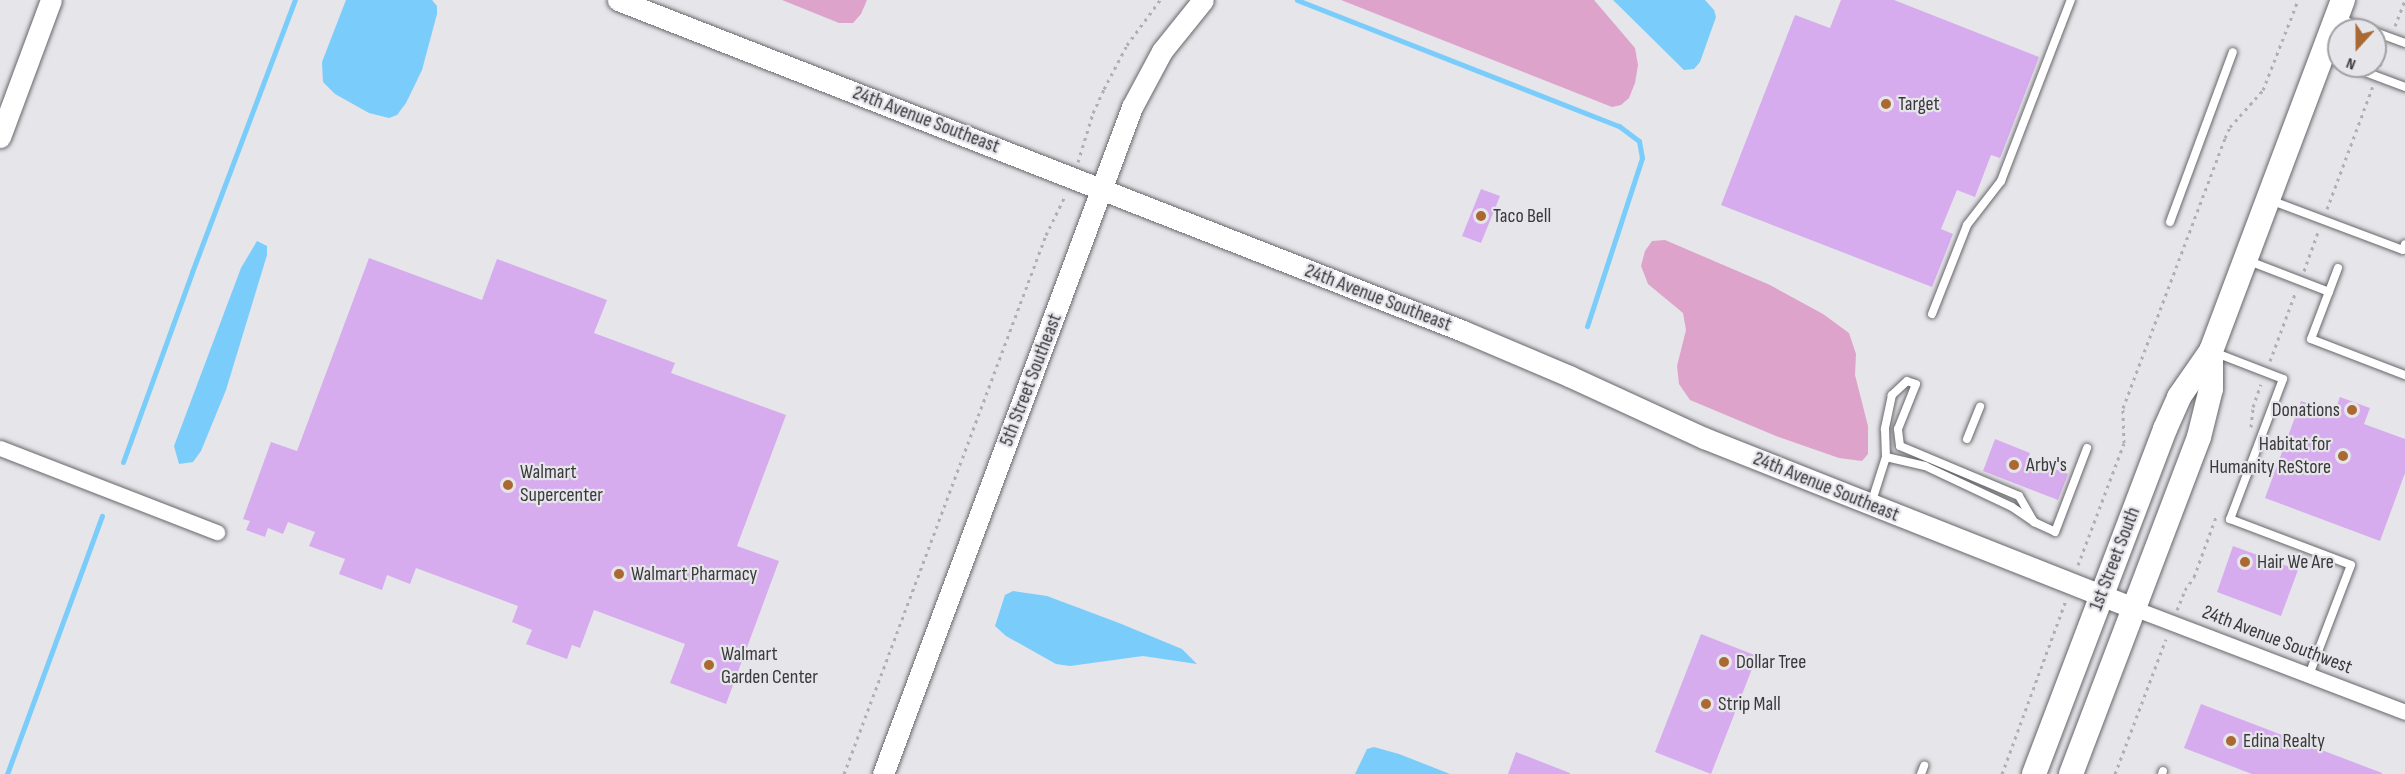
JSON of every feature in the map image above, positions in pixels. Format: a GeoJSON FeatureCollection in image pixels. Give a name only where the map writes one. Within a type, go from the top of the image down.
{"type":"FeatureCollection","features":[{"type":"Feature","properties":{"kind":"main road","name":"1st Street South"},"geometry":{"type":"LineString","coordinates":[[2034,774],[2164,429],[2179,397],[2211,351],[2269,199],[2327,68]]}},
{"type":"Feature","properties":{"kind":"main road","name":"1st Street South"},"geometry":{"type":"LineString","coordinates":[[2071,774],[2204,419],[2211,389],[2211,351]]}},
{"type":"Feature","properties":{"kind":"street"},"geometry":{"type":"LineString","coordinates":[[0,136],[51,0]]}},
{"type":"Feature","properties":{"kind":"street","name":"24th Avenue Southeast"},"geometry":{"type":"LineString","coordinates":[[618,0],[1473,335],[1694,434],[2133,609]]}},
{"type":"Feature","properties":{"kind":"street","name":"5th Street Southeast"},"geometry":{"type":"LineString","coordinates":[[884,774],[1132,107],[1152,67],[1173,35],[1203,0]]}},
{"type":"Feature","properties":{"kind":"street"},"geometry":{"type":"LineString","coordinates":[[0,448],[217,532]]}},
{"type":"Feature","properties":{"kind":"street","name":"24th Avenue Southwest"},"geometry":{"type":"LineString","coordinates":[[2133,609],[2405,712]]}},
{"type":"Feature","properties":{"kind":"lane"},"geometry":{"type":"LineString","coordinates":[[1932,314],[1967,225],[2001,181],[2071,0]]}},
{"type":"Feature","properties":{"kind":"lane"},"geometry":{"type":"LineString","coordinates":[[2340,9],[2353,18]]}},
{"type":"Feature","properties":{"kind":"lane"},"geometry":{"type":"LineString","coordinates":[[2387,36],[2405,43]]}},
{"type":"Feature","properties":{"kind":"lane"},"geometry":{"type":"LineString","coordinates":[[2170,222],[2233,52]]}},
{"type":"Feature","properties":{"kind":"lane"},"geometry":{"type":"LineString","coordinates":[[2381,78],[2405,87]]}},
{"type":"Feature","properties":{"kind":"lane"},"geometry":{"type":"LineString","coordinates":[[2269,199],[2403,250],[2405,244]]}},
{"type":"Feature","properties":{"kind":"lane"},"geometry":{"type":"LineString","coordinates":[[2247,260],[2329,292]]}},
{"type":"Feature","properties":{"kind":"lane"},"geometry":{"type":"LineString","coordinates":[[2338,268],[2311,339],[2405,375]]}},
{"type":"Feature","properties":{"kind":"lane"},"geometry":{"type":"LineString","coordinates":[[2211,351],[2283,379],[2230,519],[2351,565],[2309,675]]}},
{"type":"Feature","properties":{"kind":"lane"},"geometry":{"type":"LineString","coordinates":[[1870,505],[1886,457],[1885,429],[1892,395],[1907,381],[1916,384],[1898,429],[1900,446],[2019,495],[2034,522]]}},
{"type":"Feature","properties":{"kind":"lane"},"geometry":{"type":"LineString","coordinates":[[1967,439],[1980,407]]}},
{"type":"Feature","properties":{"kind":"lane"},"geometry":{"type":"LineString","coordinates":[[1889,408],[1903,415]]}},
{"type":"Feature","properties":{"kind":"lane"},"geometry":{"type":"LineString","coordinates":[[1886,457],[1925,466],[2012,507],[2034,522],[2055,532],[2086,448]]}},
{"type":"Feature","properties":{"kind":"path"},"geometry":{"type":"LineString","coordinates":[[844,774],[1042,245],[1072,177],[1104,89],[1127,45],[1160,0]]}},
{"type":"Feature","properties":{"kind":"path"},"geometry":{"type":"LineString","coordinates":[[2002,774],[2124,443],[2123,408],[2225,138],[2230,127],[2263,90],[2298,0]]}},
{"type":"Feature","properties":{"kind":"path"},"geometry":{"type":"LineString","coordinates":[[2387,48],[2405,0]]}},
{"type":"Feature","properties":{"kind":"path"},"geometry":{"type":"LineString","coordinates":[[2247,437],[2253,407],[2375,78]]}},
{"type":"Feature","properties":{"kind":"path"},"geometry":{"type":"LineString","coordinates":[[2115,774],[2184,590],[2194,577],[2218,512]]}},
{"type":"Feature","properties":{"kind":"shaded area"},"geometry":{"type":"Polygon","coordinates":[[[782,0],[867,0],[861,14],[853,23],[839,23],[782,0]]]}},
{"type":"Feature","properties":{"kind":"shaded area"},"geometry":{"type":"Polygon","coordinates":[[[1341,0],[1594,0],[1635,48],[1638,65],[1635,83],[1629,98],[1621,105],[1612,107],[1341,0]]]}},
{"type":"Feature","properties":{"kind":"shaded area"},"geometry":{"type":"Polygon","coordinates":[[[1665,240],[1770,285],[1823,314],[1849,333],[1856,354],[1855,375],[1868,426],[1868,454],[1862,461],[1839,458],[1776,436],[1690,400],[1679,384],[1677,366],[1686,330],[1683,313],[1648,284],[1641,266],[1645,251],[1652,241],[1665,240]]]}},
{"type":"Feature","properties":{"kind":"water"},"geometry":{"type":"Polygon","coordinates":[[[346,0],[432,0],[437,6],[437,14],[422,70],[406,103],[397,115],[389,118],[369,113],[335,94],[323,82],[322,62],[346,0]]]}},
{"type":"Feature","properties":{"kind":"water"},"geometry":{"type":"Polygon","coordinates":[[[1613,0],[1705,0],[1714,10],[1716,17],[1700,62],[1694,69],[1684,70],[1613,0]]]}},
{"type":"Feature","properties":{"kind":"water"},"geometry":{"type":"Polygon","coordinates":[[[257,241],[267,246],[267,255],[226,390],[201,451],[193,462],[179,464],[174,446],[241,268],[257,241]]]}},
{"type":"Feature","properties":{"kind":"water"},"geometry":{"type":"Polygon","coordinates":[[[1013,591],[1047,596],[1119,623],[1182,649],[1197,664],[1143,656],[1070,666],[1056,664],[1006,636],[995,626],[1005,595],[1013,591]]]}},
{"type":"Feature","properties":{"kind":"water"},"geometry":{"type":"Polygon","coordinates":[[[1374,747],[1450,774],[1355,774],[1367,749],[1374,747]]]}},
{"type":"Feature","properties":{"kind":"building","name":"Target"},"geometry":{"type":"Polygon","coordinates":[[[1841,0],[1894,0],[2039,57],[2000,158],[1991,155],[1975,197],[1957,190],[1941,229],[1953,234],[1932,287],[1721,205],[1795,15],[1830,28],[1841,0]]]}},
{"type":"Feature","properties":{"kind":"building","name":"Taco Bell"},"geometry":{"type":"Polygon","coordinates":[[[1481,189],[1500,196],[1481,243],[1462,236],[1481,189]]]}},
{"type":"Feature","properties":{"kind":"building","name":"Walmart Supercenter"},"geometry":{"type":"Polygon","coordinates":[[[369,258],[482,300],[497,259],[607,300],[594,333],[675,363],[671,373],[786,415],[737,546],[779,561],[726,704],[670,683],[685,644],[594,610],[580,648],[572,645],[567,659],[526,644],[532,630],[512,622],[518,606],[416,568],[410,584],[387,575],[382,590],[339,574],[345,559],[309,546],[315,532],[288,522],[283,534],[268,528],[265,537],[246,530],[250,521],[243,519],[271,442],[297,451],[369,258]]]}},
{"type":"Feature","properties":{"kind":"building","name":"Habitat for Humanity ReStore"},"geometry":{"type":"Polygon","coordinates":[[[2340,397],[2370,408],[2364,424],[2405,439],[2405,473],[2380,541],[2265,498],[2301,401],[2334,413],[2340,397]]]}},
{"type":"Feature","properties":{"kind":"building","name":"Arby's"},"geometry":{"type":"Polygon","coordinates":[[[1995,439],[2030,453],[2028,459],[2068,474],[2058,500],[1983,471],[1995,439]]]}},
{"type":"Feature","properties":{"kind":"building"},"geometry":{"type":"Polygon","coordinates":[[[2233,546],[2298,570],[2281,616],[2217,592],[2233,546]]]}},
{"type":"Feature","properties":{"kind":"building","name":"Strip Mall"},"geometry":{"type":"Polygon","coordinates":[[[1701,634],[1757,656],[1711,774],[1655,752],[1701,634]]]}},
{"type":"Feature","properties":{"kind":"building","name":"Edina Realty"},"geometry":{"type":"Polygon","coordinates":[[[2201,704],[2382,774],[2252,774],[2184,748],[2201,704]]]}},
{"type":"Feature","properties":{"kind":"building"},"geometry":{"type":"Polygon","coordinates":[[[1516,752],[1570,773],[1570,774],[1508,774],[1516,752]]]}},
{"type":"Feature","properties":{"kind":"waterway"},"geometry":{"type":"LineString","coordinates":[[123,462],[295,0]]}},
{"type":"Feature","properties":{"kind":"waterway"},"geometry":{"type":"LineString","coordinates":[[1297,0],[1619,126],[1639,141],[1642,158],[1587,326]]}},
{"type":"Feature","properties":{"kind":"waterway"},"geometry":{"type":"LineString","coordinates":[[7,774],[102,516]]}},
{"type":"Feature","properties":{"kind":"place","name":"Target"},"geometry":{"type":"Point","coordinates":[1886,104]}},
{"type":"Feature","properties":{"kind":"place","name":"Taco Bell"},"geometry":{"type":"Point","coordinates":[1481,216]}},
{"type":"Feature","properties":{"kind":"place","name":"Donations"},"geometry":{"type":"Point","coordinates":[2352,410]}},
{"type":"Feature","properties":{"kind":"place","name":"Habitat for Humanity ReStore"},"geometry":{"type":"Point","coordinates":[2343,456]}},
{"type":"Feature","properties":{"kind":"place","name":"Arby's"},"geometry":{"type":"Point","coordinates":[2014,465]}},
{"type":"Feature","properties":{"kind":"place","name":"Walmart Supercenter"},"geometry":{"type":"Point","coordinates":[508,485]}},
{"type":"Feature","properties":{"kind":"place","name":"Hair We Are"},"geometry":{"type":"Point","coordinates":[2245,562]}},
{"type":"Feature","properties":{"kind":"place","name":"Walmart Pharmacy"},"geometry":{"type":"Point","coordinates":[619,574]}},
{"type":"Feature","properties":{"kind":"place","name":"Dollar Tree"},"geometry":{"type":"Point","coordinates":[1724,662]}},
{"type":"Feature","properties":{"kind":"place","name":"Walmart Garden Center"},"geometry":{"type":"Point","coordinates":[709,665]}},
{"type":"Feature","properties":{"kind":"place","name":"Strip Mall"},"geometry":{"type":"Point","coordinates":[1706,704]}},
{"type":"Feature","properties":{"kind":"place","name":"Edina Realty"},"geometry":{"type":"Point","coordinates":[2231,741]}}]}
